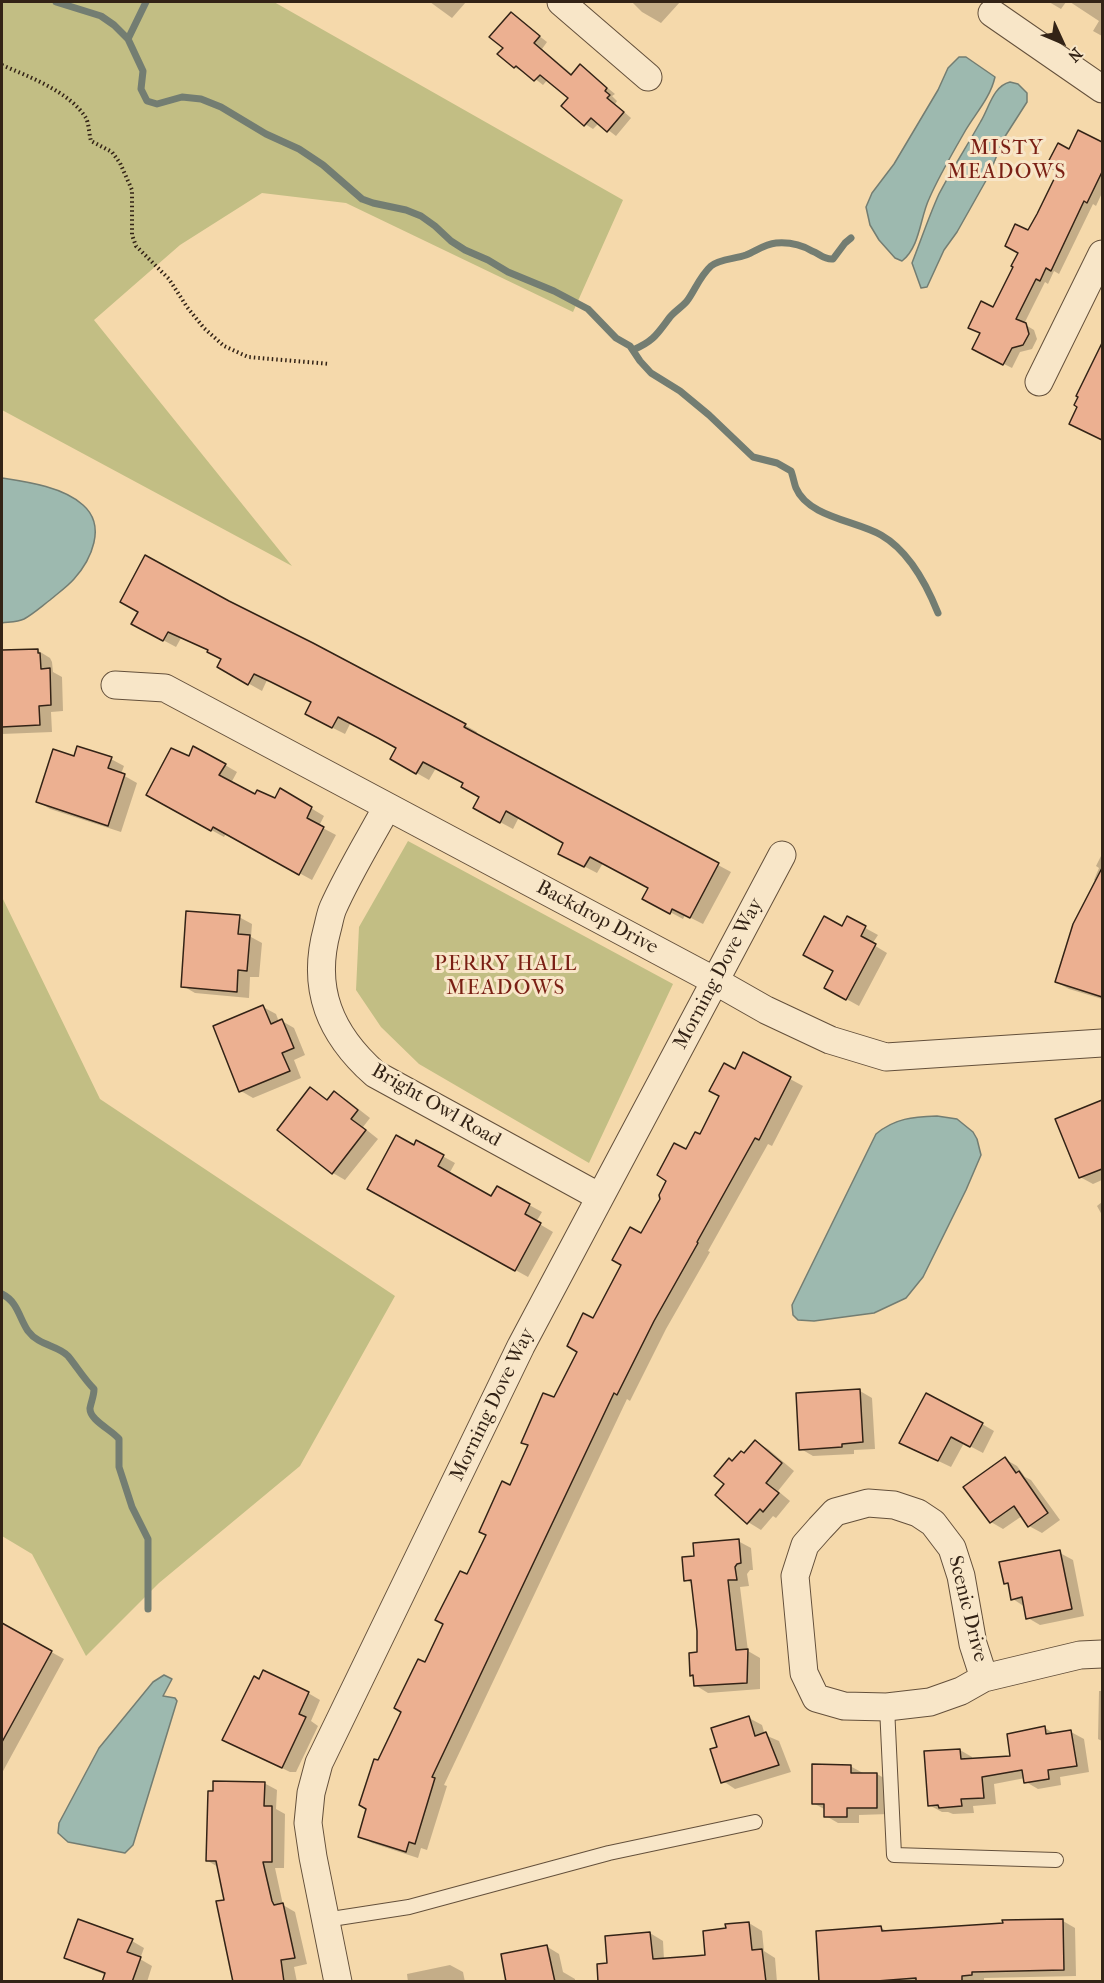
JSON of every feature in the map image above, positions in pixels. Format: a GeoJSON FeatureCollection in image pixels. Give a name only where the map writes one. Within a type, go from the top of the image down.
{"type":"FeatureCollection","features":[{"type":"Feature","properties":{"kind":"street"},"geometry":{"type":"LineString","coordinates":[[561,2],[648,77]]}},
{"type":"Feature","properties":{"kind":"street"},"geometry":{"type":"LineString","coordinates":[[992,13],[1102,89]]}},
{"type":"Feature","properties":{"kind":"street"},"geometry":{"type":"LineString","coordinates":[[1039,382],[1102,254]]}},
{"type":"Feature","properties":{"kind":"street","name":"Backdrop Drive"},"geometry":{"type":"LineString","coordinates":[[115,685],[165,688],[766,1010],[830,1040],[886,1057],[1102,1043]]}},
{"type":"Feature","properties":{"kind":"street","name":"Bright Owl Road"},"geometry":{"type":"LineString","coordinates":[[387,807],[332,910],[323,944],[321,980],[328,1010],[342,1039],[357,1058],[375,1074],[600,1197]]}},
{"type":"Feature","properties":{"kind":"street","name":"Morning Dove Way"},"geometry":{"type":"LineString","coordinates":[[338,1982],[308,1823],[311,1793],[320,1763],[521,1346],[782,855]]}},
{"type":"Feature","properties":{"kind":"street","name":"Scenic Drive"},"geometry":{"type":"LineString","coordinates":[[984,1678],[973,1644],[961,1576],[952,1548],[933,1523],[918,1512],[885,1504],[868,1503],[835,1512],[805,1545],[795,1576],[804,1673],[816,1698],[844,1706],[887,1707],[930,1702],[961,1691],[984,1678],[1080,1655],[1102,1654]]}},
{"type":"Feature","properties":{"kind":"lane"},"geometry":{"type":"LineString","coordinates":[[887,1707],[894,1855],[1056,1860]]}},
{"type":"Feature","properties":{"kind":"lane"},"geometry":{"type":"LineString","coordinates":[[326,1920],[409,1907],[609,1853],[754,1822]]}},
{"type":"Feature","properties":{"kind":"path"},"geometry":{"type":"LineString","coordinates":[[2,65],[47,84],[66,98],[87,119],[91,141],[112,152],[120,163],[132,190],[132,235],[136,246],[169,279],[204,328],[224,346],[248,357],[330,364]]}},
{"type":"Feature","properties":{"kind":"shaded area"},"geometry":{"type":"Polygon","coordinates":[[[2,2],[274,2],[623,200],[573,312],[346,203],[262,193],[180,245],[94,320],[292,566],[2,410],[2,2]]]}},
{"type":"Feature","properties":{"kind":"shaded area"},"geometry":{"type":"Polygon","coordinates":[[[408,841],[673,984],[589,1163],[419,1064],[381,1027],[356,990],[359,927],[408,841]]]}},
{"type":"Feature","properties":{"kind":"shaded area"},"geometry":{"type":"Polygon","coordinates":[[[2,897],[100,1099],[395,1296],[300,1466],[159,1583],[86,1656],[32,1554],[2,1536],[2,897]]]}},
{"type":"Feature","properties":{"kind":"water"},"geometry":{"type":"Polygon","coordinates":[[[959,57],[966,57],[995,77],[993,85],[937,182],[913,248],[902,261],[895,258],[879,240],[870,225],[866,207],[872,193],[894,164],[938,90],[948,68],[959,57]]]}},
{"type":"Feature","properties":{"kind":"water"},"geometry":{"type":"Polygon","coordinates":[[[1010,82],[1018,84],[1027,93],[1027,102],[1004,138],[988,177],[957,232],[944,250],[927,287],[921,288],[912,263],[935,202],[995,93],[1004,84],[1010,82]]]}},
{"type":"Feature","properties":{"kind":"water"},"geometry":{"type":"Polygon","coordinates":[[[2,478],[45,486],[75,499],[90,513],[95,533],[91,553],[71,582],[24,619],[2,623],[2,478]]]}},
{"type":"Feature","properties":{"kind":"water"},"geometry":{"type":"Polygon","coordinates":[[[937,1116],[957,1119],[973,1132],[981,1155],[923,1277],[906,1298],[874,1313],[814,1321],[798,1320],[793,1315],[792,1305],[876,1134],[905,1119],[937,1116]]]}},
{"type":"Feature","properties":{"kind":"water"},"geometry":{"type":"Polygon","coordinates":[[[164,1675],[172,1679],[163,1696],[175,1698],[177,1701],[133,1845],[125,1853],[68,1842],[58,1833],[59,1823],[99,1748],[153,1682],[164,1675]]]}},
{"type":"Feature","properties":{"kind":"building"},"geometry":{"type":"Polygon","coordinates":[[[511,12],[540,36],[534,43],[571,75],[580,64],[607,88],[605,91],[610,95],[607,98],[624,112],[607,132],[591,118],[584,126],[561,106],[568,98],[540,75],[534,81],[497,54],[503,48],[489,37],[511,12]]]}},
{"type":"Feature","properties":{"kind":"building"},"geometry":{"type":"Polygon","coordinates":[[[1078,130],[1102,142],[1102,172],[1087,203],[1084,201],[1051,271],[1046,268],[1040,281],[1036,279],[1016,319],[1026,323],[1029,334],[1023,345],[1012,348],[1003,365],[972,349],[980,333],[968,328],[981,301],[993,307],[1018,253],[1005,246],[1015,224],[1028,230],[1058,171],[1046,166],[1058,143],[1069,149],[1078,130]]]}},
{"type":"Feature","properties":{"kind":"building"},"geometry":{"type":"Polygon","coordinates":[[[1102,343],[1102,440],[1069,424],[1077,407],[1074,405],[1078,397],[1076,396],[1102,343]]]}},
{"type":"Feature","properties":{"kind":"building"},"geometry":{"type":"Polygon","coordinates":[[[145,555],[466,724],[464,727],[719,863],[690,918],[672,909],[670,914],[642,899],[648,888],[590,857],[584,867],[558,854],[563,843],[506,811],[500,823],[473,808],[479,797],[461,787],[463,783],[423,762],[416,774],[390,759],[396,748],[378,738],[338,717],[332,728],[305,714],[311,702],[254,674],[248,685],[217,667],[221,659],[207,652],[208,650],[168,632],[163,641],[131,624],[138,612],[120,602],[145,555]]]}},
{"type":"Feature","properties":{"kind":"building"},"geometry":{"type":"Polygon","coordinates":[[[38,649],[41,669],[50,668],[51,705],[39,706],[40,725],[2,727],[2,650],[38,649]]]}},
{"type":"Feature","properties":{"kind":"building"},"geometry":{"type":"Polygon","coordinates":[[[77,746],[112,757],[108,768],[125,774],[108,826],[36,802],[53,749],[74,756],[77,746]]]}},
{"type":"Feature","properties":{"kind":"building"},"geometry":{"type":"Polygon","coordinates":[[[193,746],[226,764],[219,775],[255,794],[257,790],[275,798],[280,788],[312,807],[307,818],[324,827],[299,875],[213,827],[211,831],[146,795],[171,748],[189,756],[193,746]]]}},
{"type":"Feature","properties":{"kind":"building"},"geometry":{"type":"Polygon","coordinates":[[[1102,868],[1102,997],[1055,982],[1073,924],[1102,868]]]}},
{"type":"Feature","properties":{"kind":"building"},"geometry":{"type":"Polygon","coordinates":[[[186,911],[240,915],[238,934],[250,935],[247,971],[238,970],[237,992],[181,987],[186,911]]]}},
{"type":"Feature","properties":{"kind":"building"},"geometry":{"type":"Polygon","coordinates":[[[824,916],[842,926],[847,916],[866,926],[861,936],[876,944],[846,1000],[824,988],[833,971],[803,955],[824,916]]]}},
{"type":"Feature","properties":{"kind":"building"},"geometry":{"type":"Polygon","coordinates":[[[263,1005],[271,1024],[282,1019],[294,1048],[282,1053],[290,1071],[239,1092],[213,1026],[263,1005]]]}},
{"type":"Feature","properties":{"kind":"building"},"geometry":{"type":"Polygon","coordinates":[[[743,1052],[791,1077],[759,1140],[755,1138],[697,1242],[617,1395],[614,1393],[432,1777],[435,1778],[415,1844],[409,1842],[406,1852],[358,1837],[366,1809],[359,1805],[374,1759],[378,1760],[401,1712],[394,1708],[418,1659],[425,1662],[443,1624],[435,1620],[460,1571],[467,1574],[486,1535],[479,1532],[502,1481],[510,1485],[528,1445],[521,1443],[543,1393],[554,1397],[577,1352],[567,1346],[583,1313],[593,1318],[621,1265],[612,1260],[630,1227],[641,1233],[660,1199],[659,1195],[666,1181],[657,1175],[674,1143],[686,1149],[695,1132],[700,1134],[719,1096],[709,1091],[724,1063],[735,1069],[743,1052]]]}},
{"type":"Feature","properties":{"kind":"building"},"geometry":{"type":"Polygon","coordinates":[[[310,1087],[327,1100],[334,1091],[358,1110],[351,1119],[366,1130],[332,1174],[277,1130],[310,1087]]]}},
{"type":"Feature","properties":{"kind":"building"},"geometry":{"type":"Polygon","coordinates":[[[1102,1100],[1102,1169],[1079,1178],[1055,1119],[1102,1100]]]}},
{"type":"Feature","properties":{"kind":"building"},"geometry":{"type":"Polygon","coordinates":[[[396,1135],[414,1145],[416,1140],[444,1155],[438,1166],[491,1196],[497,1186],[530,1204],[525,1214],[541,1223],[515,1271],[367,1189],[396,1135]]]}},
{"type":"Feature","properties":{"kind":"building"},"geometry":{"type":"Polygon","coordinates":[[[860,1389],[863,1442],[842,1444],[842,1447],[799,1450],[796,1393],[860,1389]]]}},
{"type":"Feature","properties":{"kind":"building"},"geometry":{"type":"Polygon","coordinates":[[[926,1393],[983,1423],[970,1447],[951,1437],[938,1461],[899,1443],[926,1393]]]}},
{"type":"Feature","properties":{"kind":"building"},"geometry":{"type":"Polygon","coordinates":[[[755,1440],[782,1463],[766,1483],[779,1493],[763,1512],[760,1509],[747,1524],[715,1495],[724,1484],[714,1476],[729,1458],[732,1461],[741,1451],[744,1453],[755,1440]]]}},
{"type":"Feature","properties":{"kind":"building"},"geometry":{"type":"Polygon","coordinates":[[[1005,1457],[1016,1473],[1019,1471],[1048,1513],[1028,1527],[1014,1506],[990,1523],[963,1487],[1005,1457]]]}},
{"type":"Feature","properties":{"kind":"building"},"geometry":{"type":"Polygon","coordinates":[[[739,1539],[741,1563],[735,1567],[737,1580],[728,1580],[736,1650],[748,1649],[747,1683],[694,1686],[693,1675],[690,1676],[689,1653],[697,1652],[697,1631],[691,1580],[684,1581],[682,1557],[694,1556],[693,1543],[739,1539]]]}},
{"type":"Feature","properties":{"kind":"building"},"geometry":{"type":"Polygon","coordinates":[[[1060,1550],[1072,1609],[1026,1619],[1022,1597],[1011,1600],[1008,1583],[1004,1584],[999,1562],[1060,1550]]]}},
{"type":"Feature","properties":{"kind":"building"},"geometry":{"type":"Polygon","coordinates":[[[2,1623],[52,1651],[2,1742],[2,1623]]]}},
{"type":"Feature","properties":{"kind":"building"},"geometry":{"type":"Polygon","coordinates":[[[263,1670],[309,1692],[299,1714],[306,1717],[282,1768],[222,1740],[254,1676],[259,1679],[263,1670]]]}},
{"type":"Feature","properties":{"kind":"building"},"geometry":{"type":"Polygon","coordinates":[[[749,1716],[755,1736],[766,1732],[779,1765],[721,1783],[710,1749],[717,1747],[711,1728],[749,1716]]]}},
{"type":"Feature","properties":{"kind":"building"},"geometry":{"type":"Polygon","coordinates":[[[1045,1726],[1046,1734],[1071,1730],[1077,1766],[1048,1770],[1049,1779],[1024,1783],[1022,1770],[982,1777],[984,1798],[961,1799],[962,1806],[939,1808],[938,1805],[928,1806],[924,1751],[960,1749],[961,1759],[1010,1756],[1007,1734],[1045,1726]]]}},
{"type":"Feature","properties":{"kind":"building"},"geometry":{"type":"Polygon","coordinates":[[[812,1764],[851,1765],[851,1773],[877,1773],[877,1808],[847,1808],[847,1817],[824,1817],[824,1804],[812,1804],[812,1764]]]}},
{"type":"Feature","properties":{"kind":"building"},"geometry":{"type":"Polygon","coordinates":[[[213,1781],[265,1782],[264,1806],[272,1806],[272,1862],[263,1862],[272,1901],[274,1905],[283,1903],[295,1958],[281,1960],[284,1982],[233,1982],[216,1901],[224,1900],[216,1861],[206,1861],[208,1791],[213,1791],[213,1781]]]}},
{"type":"Feature","properties":{"kind":"building"},"geometry":{"type":"Polygon","coordinates":[[[78,1919],[133,1939],[127,1952],[141,1957],[132,1982],[102,1982],[105,1973],[64,1958],[78,1919]]]}},
{"type":"Feature","properties":{"kind":"building"},"geometry":{"type":"Polygon","coordinates":[[[1063,1919],[1064,1970],[972,1972],[972,1975],[962,1976],[962,1982],[916,1982],[916,1978],[864,1982],[819,1982],[816,1931],[881,1926],[882,1931],[1003,1923],[1002,1920],[1063,1919]]]}},
{"type":"Feature","properties":{"kind":"building"},"geometry":{"type":"Polygon","coordinates":[[[749,1922],[752,1950],[762,1949],[766,1982],[598,1982],[597,1964],[607,1963],[605,1936],[650,1932],[653,1959],[705,1955],[703,1931],[726,1928],[725,1924],[749,1922]]]}},
{"type":"Feature","properties":{"kind":"building"},"geometry":{"type":"Polygon","coordinates":[[[547,1945],[555,1982],[506,1982],[501,1954],[547,1945]]]}},
{"type":"Feature","properties":{"kind":"waterway"},"geometry":{"type":"LineString","coordinates":[[56,2],[101,16],[128,39],[143,71],[141,89],[147,101],[157,104],[182,97],[201,99],[221,107],[266,134],[299,149],[323,165],[362,199],[421,216],[465,250],[588,309],[616,338],[630,346],[651,373],[680,391],[753,457],[777,463],[791,471],[796,488],[811,506],[871,530],[891,542],[916,569],[938,613]]}},
{"type":"Feature","properties":{"kind":"waterway"},"geometry":{"type":"LineString","coordinates":[[128,39],[146,2]]}},
{"type":"Feature","properties":{"kind":"waterway"},"geometry":{"type":"LineString","coordinates":[[633,350],[654,336],[687,301],[704,274],[714,264],[776,243],[799,246],[825,258],[833,259],[851,238]]}},
{"type":"Feature","properties":{"kind":"waterway"},"geometry":{"type":"LineString","coordinates":[[2,1294],[12,1301],[32,1336],[68,1356],[94,1389],[90,1408],[93,1417],[119,1439],[119,1467],[132,1507],[148,1539],[148,1609]]}},
{"type":"Feature","properties":{"kind":"district","name":"MISTY MEADOWS"},"geometry":{"type":"Point","coordinates":[1007,161]}},
{"type":"Feature","properties":{"kind":"district","name":"PERRY HALL MEADOWS"},"geometry":{"type":"Point","coordinates":[506,977]}}]}
